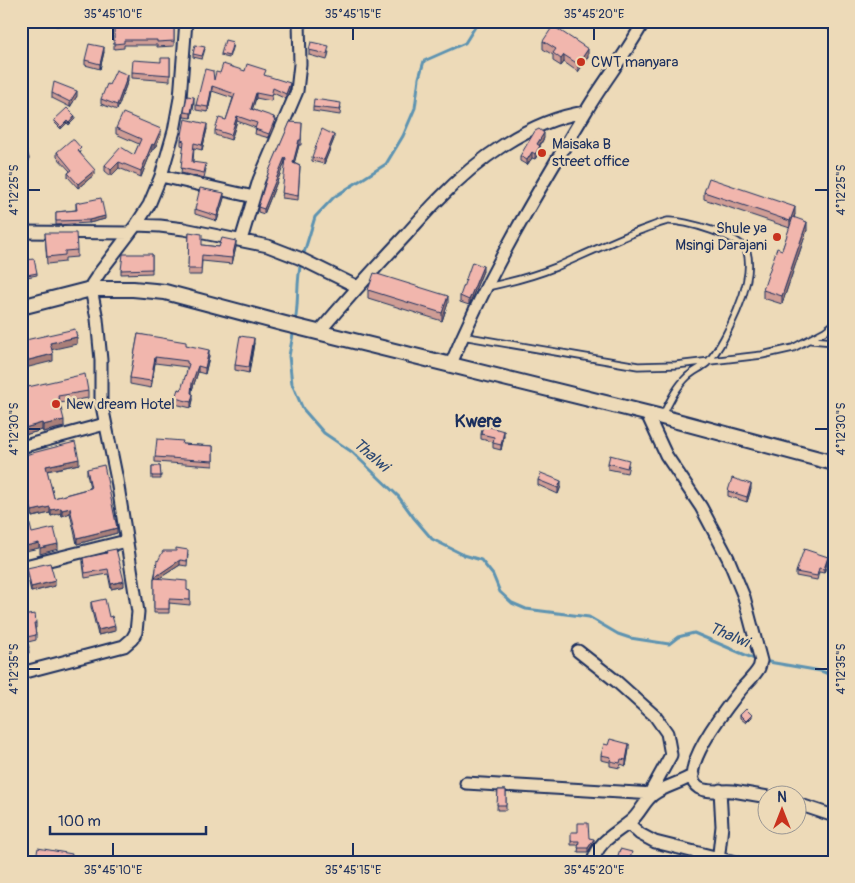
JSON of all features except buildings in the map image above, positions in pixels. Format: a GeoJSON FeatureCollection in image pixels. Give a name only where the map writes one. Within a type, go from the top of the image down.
{"type":"FeatureCollection","features":[{"type":"Feature","properties":{"kind":"street"},"geometry":{"type":"LineString","coordinates":[[21,672],[124,646],[132,639],[138,625],[138,612],[118,480],[100,393],[101,360],[91,289],[100,272],[149,205],[162,176],[174,132],[180,98],[186,21]]}},
{"type":"Feature","properties":{"kind":"street"},"geometry":{"type":"LineString","coordinates":[[241,240],[270,154],[297,91],[300,64],[299,21]]}},
{"type":"Feature","properties":{"kind":"street"},"geometry":{"type":"LineString","coordinates":[[451,364],[462,336],[516,229],[585,112],[644,21]]}},
{"type":"Feature","properties":{"kind":"street"},"geometry":{"type":"LineString","coordinates":[[827,21],[834,24]]}},
{"type":"Feature","properties":{"kind":"street"},"geometry":{"type":"LineString","coordinates":[[319,332],[436,201],[482,160],[519,136],[543,124],[562,117],[585,112]]}},
{"type":"Feature","properties":{"kind":"street"},"geometry":{"type":"LineString","coordinates":[[162,176],[254,197]]}},
{"type":"Feature","properties":{"kind":"street"},"geometry":{"type":"LineString","coordinates":[[21,232],[133,229],[160,226],[241,240],[282,251],[358,287]]}},
{"type":"Feature","properties":{"kind":"street"},"geometry":{"type":"LineString","coordinates":[[21,307],[91,289],[133,289],[165,292],[285,324],[662,417],[834,463]]}},
{"type":"Feature","properties":{"kind":"street"},"geometry":{"type":"LineString","coordinates":[[647,414],[666,455],[701,507],[722,544],[744,597],[761,661],[759,669],[740,690],[706,739],[697,757],[693,774],[695,785],[700,789],[758,796]]}},
{"type":"Feature","properties":{"kind":"street"},"geometry":{"type":"LineString","coordinates":[[21,447],[105,424]]}},
{"type":"Feature","properties":{"kind":"street"},"geometry":{"type":"LineString","coordinates":[[21,567],[126,541]]}},
{"type":"Feature","properties":{"kind":"street"},"geometry":{"type":"LineString","coordinates":[[578,651],[655,716],[667,733],[671,755],[652,794],[628,823],[600,845],[593,862]]}},
{"type":"Feature","properties":{"kind":"street"},"geometry":{"type":"LineString","coordinates":[[466,783],[652,794],[683,781],[693,774]]}},
{"type":"Feature","properties":{"kind":"street"},"geometry":{"type":"LineString","coordinates":[[718,860],[722,826],[720,790]]}},
{"type":"Feature","properties":{"kind":"street"},"geometry":{"type":"LineString","coordinates":[[808,807],[834,816]]}},
{"type":"Feature","properties":{"kind":"street"},"geometry":{"type":"LineString","coordinates":[[628,823],[640,834],[654,842],[686,848],[718,860],[735,862]]}},
{"type":"Feature","properties":{"kind":"lane"},"geometry":{"type":"LineString","coordinates":[[486,288],[522,279],[554,268],[669,221],[699,225],[729,237],[744,247],[748,264],[738,309],[724,338],[707,363],[687,377],[662,417]]}},
{"type":"Feature","properties":{"kind":"lane"},"geometry":{"type":"LineString","coordinates":[[462,336],[638,366],[676,365],[707,363],[762,355],[793,348],[834,324]]}},
{"type":"Feature","properties":{"kind":"lane"},"geometry":{"type":"LineString","coordinates":[[809,340],[834,342]]}},
{"type":"Feature","properties":{"kind":"waterway","name":"Thalwi"},"geometry":{"type":"LineString","coordinates":[[303,256],[315,217],[334,197],[386,164],[403,136],[415,108],[419,78],[424,61],[465,43],[475,27],[473,21]]}},
{"type":"Feature","properties":{"kind":"waterway","name":"Thalwi"},"geometry":{"type":"LineString","coordinates":[[295,323],[301,262]]}},
{"type":"Feature","properties":{"kind":"waterway","name":"Thalwi"},"geometry":{"type":"LineString","coordinates":[[294,329],[289,356],[292,384],[303,409],[324,433],[352,452],[398,496],[432,539],[464,555],[481,560],[493,575],[500,592],[512,603],[526,609],[589,617],[618,634],[630,638],[669,644],[678,637],[694,633],[757,660]]}},
{"type":"Feature","properties":{"kind":"waterway","name":"Thalwi"},"geometry":{"type":"LineString","coordinates":[[763,661],[821,671],[834,676]]}},
{"type":"Feature","properties":{"kind":"place","name":"CWT manyara"},"geometry":{"type":"Point","coordinates":[581,62]}},
{"type":"Feature","properties":{"kind":"place","name":"Maisaka B street office"},"geometry":{"type":"Point","coordinates":[542,153]}},
{"type":"Feature","properties":{"kind":"place","name":"Shule ya Msingi Darajani"},"geometry":{"type":"Point","coordinates":[777,237]}},
{"type":"Feature","properties":{"kind":"place","name":"New dream Hotel"},"geometry":{"type":"Point","coordinates":[56,404]}},
{"type":"Feature","properties":{"kind":"district","name":"Kwere"},"geometry":{"type":"Point","coordinates":[478,421]}}]}
